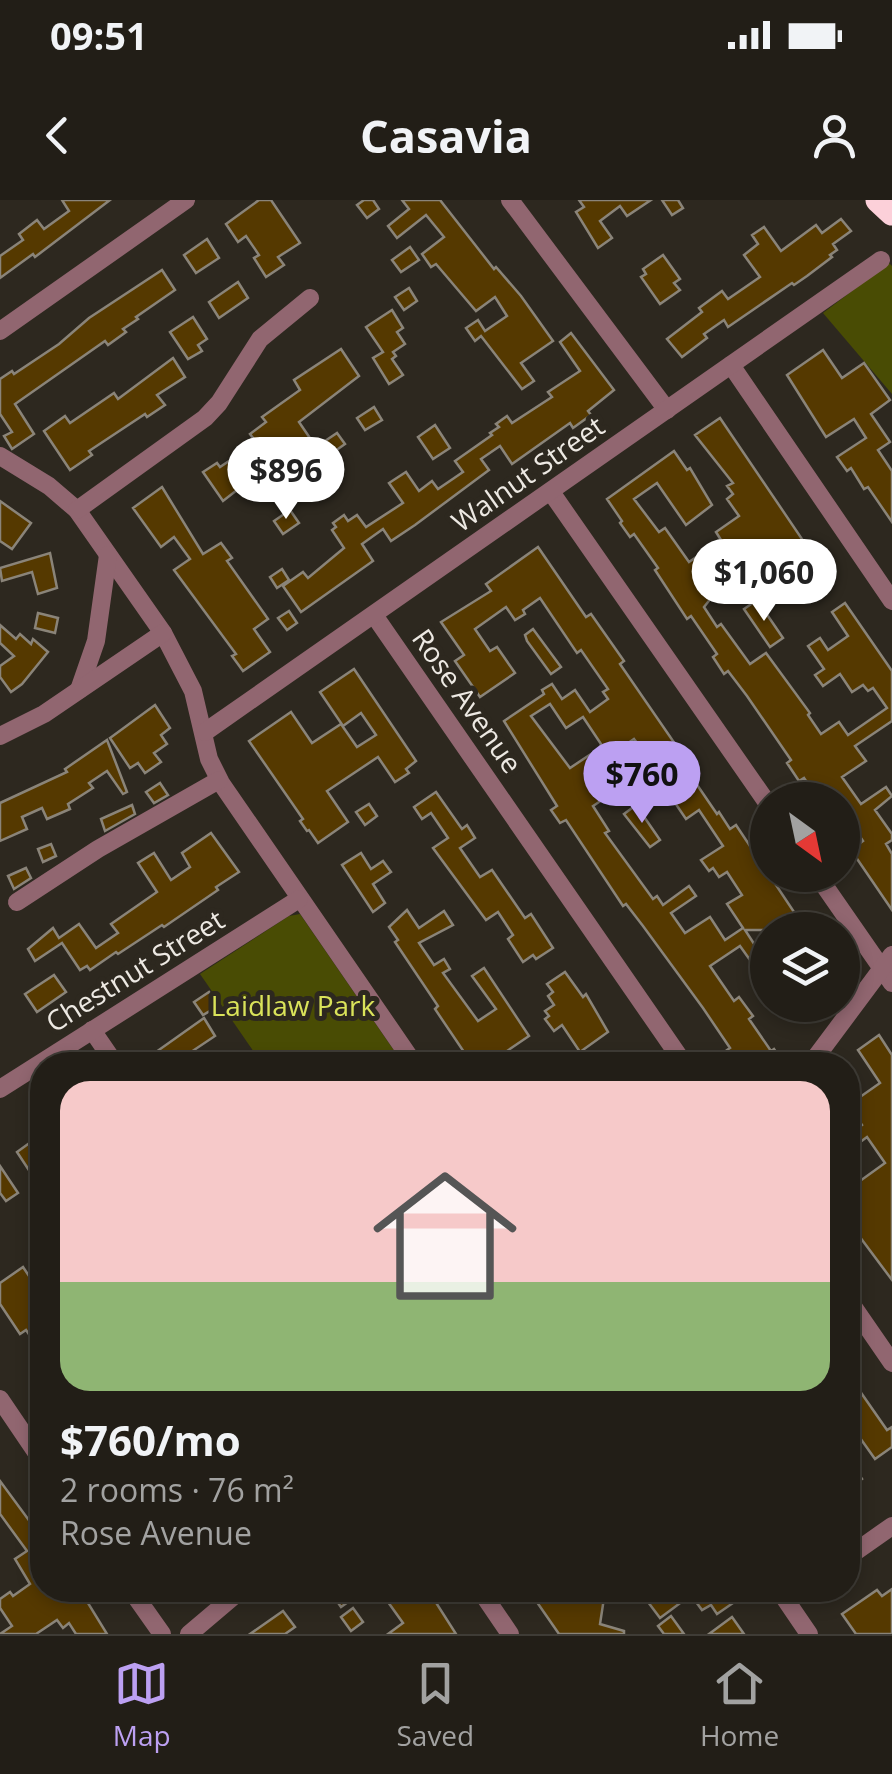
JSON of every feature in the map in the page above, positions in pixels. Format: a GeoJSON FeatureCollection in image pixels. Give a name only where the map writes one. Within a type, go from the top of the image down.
{"type":"FeatureCollection","features":[{"type":"Feature","properties":{"kind":"highway"},"geometry":{"type":"LineString","coordinates":[[878,200],[892,213]]}},
{"type":"Feature","properties":{"kind":"street"},"geometry":{"type":"LineString","coordinates":[[0,330],[186,200]]}},
{"type":"Feature","properties":{"kind":"street"},"geometry":{"type":"LineString","coordinates":[[511,200],[667,410]]}},
{"type":"Feature","properties":{"kind":"street","name":"Walnut Street"},"geometry":{"type":"LineString","coordinates":[[205,732],[881,260]]}},
{"type":"Feature","properties":{"kind":"street"},"geometry":{"type":"LineString","coordinates":[[77,510],[206,418],[260,340],[310,298]]}},
{"type":"Feature","properties":{"kind":"street"},"geometry":{"type":"LineString","coordinates":[[731,365],[892,601]]}},
{"type":"Feature","properties":{"kind":"street"},"geometry":{"type":"LineString","coordinates":[[0,456],[49,486],[77,510],[163,633],[193,690],[219,780],[406,1052]]}},
{"type":"Feature","properties":{"kind":"street"},"geometry":{"type":"LineString","coordinates":[[551,492],[753,782]]}},
{"type":"Feature","properties":{"kind":"street"},"geometry":{"type":"LineString","coordinates":[[79,690],[96,641],[108,555]]}},
{"type":"Feature","properties":{"kind":"street","name":"Rose Avenue"},"geometry":{"type":"LineString","coordinates":[[374,615],[676,1052]]}},
{"type":"Feature","properties":{"kind":"street"},"geometry":{"type":"LineString","coordinates":[[0,736],[33,720],[163,633]]}},
{"type":"Feature","properties":{"kind":"street"},"geometry":{"type":"LineString","coordinates":[[17,902],[98,849],[219,780]]}},
{"type":"Feature","properties":{"kind":"street"},"geometry":{"type":"LineString","coordinates":[[821,1052],[888,969],[830,892]]}},
{"type":"Feature","properties":{"kind":"street","name":"Chestnut Street"},"geometry":{"type":"LineString","coordinates":[[58,1052],[299,898]]}},
{"type":"Feature","properties":{"kind":"street"},"geometry":{"type":"LineString","coordinates":[[92,1030],[107,1052]]}},
{"type":"Feature","properties":{"kind":"street","name":"Chestnut Street"},"geometry":{"type":"LineString","coordinates":[[0,1089],[30,1070]]}},
{"type":"Feature","properties":{"kind":"street"},"geometry":{"type":"LineString","coordinates":[[860,1316],[892,1363]]}},
{"type":"Feature","properties":{"kind":"street"},"geometry":{"type":"LineString","coordinates":[[0,1399],[30,1443]]}},
{"type":"Feature","properties":{"kind":"street"},"geometry":{"type":"LineString","coordinates":[[860,1549],[892,1526]]}},
{"type":"Feature","properties":{"kind":"street"},"geometry":{"type":"LineString","coordinates":[[140,1602],[162,1634]]}},
{"type":"Feature","properties":{"kind":"street"},"geometry":{"type":"LineString","coordinates":[[188,1634],[227,1602]]}},
{"type":"Feature","properties":{"kind":"street"},"geometry":{"type":"LineString","coordinates":[[488,1602],[510,1634]]}},
{"type":"Feature","properties":{"kind":"street"},"geometry":{"type":"LineString","coordinates":[[793,1602],[809,1634]]}},
{"type":"Feature","properties":{"kind":"green space"},"geometry":{"type":"Polygon","coordinates":[[[889,263],[892,266],[892,394],[823,313],[889,263]]]}},
{"type":"Feature","properties":{"kind":"green space","name":"Laidlaw Park"},"geometry":{"type":"Polygon","coordinates":[[[300,914],[395,1052],[254,1052],[200,974],[289,916],[300,914]]]}},
{"type":"Feature","properties":{"kind":"building"},"geometry":{"type":"Polygon","coordinates":[[[62,200],[110,200],[35,257],[33,254],[0,278],[0,256],[23,240],[19,234],[37,220],[44,229],[69,211],[62,200]]]}},
{"type":"Feature","properties":{"kind":"building"},"geometry":{"type":"Polygon","coordinates":[[[259,200],[271,200],[300,243],[278,257],[284,265],[266,277],[254,258],[259,255],[246,236],[238,242],[226,224],[259,200]]]}},
{"type":"Feature","properties":{"kind":"building"},"geometry":{"type":"Polygon","coordinates":[[[373,200],[379,209],[367,218],[357,205],[373,200]]]}},
{"type":"Feature","properties":{"kind":"building"},"geometry":{"type":"Polygon","coordinates":[[[402,200],[440,200],[494,269],[521,296],[553,341],[521,363],[534,381],[522,389],[481,336],[475,341],[466,328],[478,320],[485,331],[507,316],[495,297],[476,311],[436,264],[431,267],[422,254],[444,237],[426,215],[397,238],[388,226],[409,209],[402,200]]]}},
{"type":"Feature","properties":{"kind":"building"},"geometry":{"type":"Polygon","coordinates":[[[579,200],[651,200],[627,216],[620,206],[600,221],[612,238],[598,248],[576,212],[584,207],[579,200]]]}},
{"type":"Feature","properties":{"kind":"building"},"geometry":{"type":"Polygon","coordinates":[[[662,200],[678,200],[683,208],[672,215],[662,200]]]}},
{"type":"Feature","properties":{"kind":"building"},"geometry":{"type":"Polygon","coordinates":[[[841,219],[851,231],[833,244],[837,250],[832,257],[794,285],[728,327],[724,320],[682,357],[667,339],[722,291],[728,299],[760,277],[744,255],[758,244],[752,235],[764,227],[781,251],[816,225],[822,233],[841,219]]]}},
{"type":"Feature","properties":{"kind":"building"},"geometry":{"type":"Polygon","coordinates":[[[207,239],[219,258],[196,273],[184,255],[207,239]]]}},
{"type":"Feature","properties":{"kind":"building"},"geometry":{"type":"Polygon","coordinates":[[[410,247],[419,260],[401,272],[392,260],[410,247]]]}},
{"type":"Feature","properties":{"kind":"building"},"geometry":{"type":"Polygon","coordinates":[[[663,255],[680,279],[674,283],[680,290],[660,304],[641,277],[646,274],[643,269],[663,255]]]}},
{"type":"Feature","properties":{"kind":"building"},"geometry":{"type":"Polygon","coordinates":[[[162,270],[175,290],[136,317],[123,329],[126,332],[108,345],[105,341],[15,404],[34,434],[12,449],[4,436],[12,432],[0,414],[0,379],[59,344],[89,318],[162,270]]]}},
{"type":"Feature","properties":{"kind":"building"},"geometry":{"type":"Polygon","coordinates":[[[238,282],[248,298],[219,318],[209,302],[238,282]]]}},
{"type":"Feature","properties":{"kind":"building"},"geometry":{"type":"Polygon","coordinates":[[[409,288],[417,301],[404,310],[395,297],[409,288]]]}},
{"type":"Feature","properties":{"kind":"building"},"geometry":{"type":"Polygon","coordinates":[[[392,310],[403,328],[397,332],[405,344],[393,352],[396,356],[392,359],[403,375],[389,384],[373,358],[383,352],[366,327],[392,310]]]}},
{"type":"Feature","properties":{"kind":"building"},"geometry":{"type":"Polygon","coordinates":[[[193,317],[207,339],[198,345],[202,351],[188,359],[170,332],[193,317]]]}},
{"type":"Feature","properties":{"kind":"building"},"geometry":{"type":"Polygon","coordinates":[[[571,333],[614,390],[588,411],[591,415],[573,428],[570,423],[512,464],[500,446],[481,459],[489,470],[415,525],[391,541],[383,529],[362,544],[373,561],[301,612],[283,586],[303,572],[308,578],[344,548],[332,530],[336,527],[333,523],[344,515],[348,521],[357,515],[366,527],[403,503],[389,483],[406,472],[419,491],[432,481],[438,489],[463,472],[455,461],[492,435],[499,427],[496,424],[507,416],[512,423],[552,397],[548,392],[580,371],[560,342],[571,333]]]}},
{"type":"Feature","properties":{"kind":"building"},"geometry":{"type":"Polygon","coordinates":[[[341,349],[359,376],[299,422],[316,447],[337,433],[345,444],[314,466],[296,439],[278,451],[296,481],[285,488],[269,465],[223,501],[203,472],[217,463],[220,467],[244,451],[241,446],[253,438],[250,434],[266,422],[262,417],[300,390],[294,380],[341,349]]]}},
{"type":"Feature","properties":{"kind":"building"},"geometry":{"type":"Polygon","coordinates":[[[823,350],[842,378],[864,363],[890,400],[871,414],[890,442],[878,450],[892,471],[892,522],[868,487],[864,489],[851,468],[847,471],[837,457],[866,438],[854,419],[826,437],[787,375],[823,350]]]}},
{"type":"Feature","properties":{"kind":"building"},"geometry":{"type":"Polygon","coordinates":[[[173,358],[185,377],[157,395],[165,405],[89,451],[92,455],[70,470],[44,431],[65,416],[70,423],[114,393],[118,399],[173,358]]]}},
{"type":"Feature","properties":{"kind":"building"},"geometry":{"type":"Polygon","coordinates":[[[374,407],[382,420],[365,430],[357,418],[374,407]]]}},
{"type":"Feature","properties":{"kind":"building"},"geometry":{"type":"Polygon","coordinates":[[[720,418],[804,542],[799,545],[816,568],[765,606],[758,595],[784,577],[766,552],[741,569],[728,551],[696,573],[712,597],[704,607],[717,627],[721,624],[750,664],[766,653],[821,734],[839,722],[848,735],[887,708],[873,688],[868,691],[863,685],[852,692],[840,674],[823,686],[815,675],[824,669],[808,646],[820,638],[828,650],[848,636],[832,612],[845,603],[892,671],[892,721],[855,746],[866,761],[842,777],[846,782],[807,782],[804,778],[799,781],[787,763],[791,760],[728,671],[724,674],[713,657],[717,654],[691,616],[687,619],[655,570],[658,568],[634,534],[630,537],[607,499],[674,451],[687,470],[690,468],[712,505],[686,525],[657,483],[634,499],[659,532],[665,528],[689,562],[721,540],[716,532],[739,516],[727,499],[733,494],[727,486],[733,483],[695,435],[720,418]]]}},
{"type":"Feature","properties":{"kind":"building"},"geometry":{"type":"Polygon","coordinates":[[[435,425],[450,448],[433,459],[418,437],[435,425]]]}},
{"type":"Feature","properties":{"kind":"building"},"geometry":{"type":"Polygon","coordinates":[[[162,487],[203,554],[221,543],[232,558],[227,561],[268,619],[254,629],[270,652],[243,671],[232,656],[236,654],[174,570],[190,559],[174,537],[161,547],[133,508],[162,487]]]}},
{"type":"Feature","properties":{"kind":"building"},"geometry":{"type":"Polygon","coordinates":[[[0,501],[31,523],[12,549],[0,541],[0,501]]]}},
{"type":"Feature","properties":{"kind":"building"},"geometry":{"type":"Polygon","coordinates":[[[290,510],[299,523],[283,534],[274,521],[290,510]]]}},
{"type":"Feature","properties":{"kind":"building"},"geometry":{"type":"Polygon","coordinates":[[[538,547],[586,617],[591,614],[624,661],[620,664],[695,773],[691,776],[717,814],[730,829],[736,825],[750,846],[750,892],[781,892],[794,912],[750,912],[750,930],[745,930],[750,938],[750,960],[740,946],[710,966],[734,1001],[739,997],[750,1012],[750,1022],[771,1051],[776,1052],[728,1052],[730,1048],[703,1008],[626,904],[623,906],[566,820],[560,823],[551,810],[557,806],[504,721],[544,694],[542,690],[552,684],[562,699],[575,690],[590,712],[608,699],[603,692],[608,689],[581,650],[577,653],[540,598],[515,620],[506,607],[475,629],[490,651],[497,647],[515,673],[480,697],[455,661],[464,655],[441,622],[491,591],[486,584],[538,547]],[[550,704],[531,716],[570,768],[600,748],[583,717],[566,728],[550,704]],[[634,739],[602,761],[614,779],[630,768],[647,793],[666,780],[634,739]],[[626,784],[593,806],[609,831],[605,833],[653,899],[657,896],[663,905],[689,886],[696,896],[671,913],[685,933],[710,917],[725,940],[743,928],[727,904],[742,895],[727,872],[719,877],[701,860],[723,846],[699,810],[686,819],[669,794],[644,811],[626,784]]]}},
{"type":"Feature","properties":{"kind":"building"},"geometry":{"type":"Polygon","coordinates":[[[50,553],[57,588],[38,594],[32,572],[2,581],[0,568],[50,553]]]}},
{"type":"Feature","properties":{"kind":"building"},"geometry":{"type":"Polygon","coordinates":[[[282,569],[289,580],[277,588],[270,577],[282,569]]]}},
{"type":"Feature","properties":{"kind":"building"},"geometry":{"type":"Polygon","coordinates":[[[736,572],[743,583],[731,591],[724,581],[736,572]]]}},
{"type":"Feature","properties":{"kind":"building"},"geometry":{"type":"Polygon","coordinates":[[[757,600],[783,638],[770,647],[744,609],[757,600]]]}},
{"type":"Feature","properties":{"kind":"building"},"geometry":{"type":"Polygon","coordinates":[[[289,611],[297,623],[287,630],[278,618],[289,611]]]}},
{"type":"Feature","properties":{"kind":"building"},"geometry":{"type":"Polygon","coordinates":[[[38,613],[58,618],[55,633],[35,628],[38,613]]]}},
{"type":"Feature","properties":{"kind":"building"},"geometry":{"type":"Polygon","coordinates":[[[0,625],[16,639],[20,634],[31,644],[33,639],[48,652],[11,692],[0,677],[0,666],[14,656],[0,643],[0,625]]]}},
{"type":"Feature","properties":{"kind":"building"},"geometry":{"type":"Polygon","coordinates":[[[533,629],[561,667],[551,674],[527,641],[525,635],[533,629]]]}},
{"type":"Feature","properties":{"kind":"building"},"geometry":{"type":"Polygon","coordinates":[[[354,669],[416,761],[406,769],[409,773],[395,782],[378,757],[327,791],[348,822],[318,843],[249,741],[291,712],[312,743],[341,724],[357,747],[376,735],[361,713],[343,726],[320,692],[354,669]]]}},
{"type":"Feature","properties":{"kind":"building"},"geometry":{"type":"Polygon","coordinates":[[[155,705],[170,728],[161,735],[167,744],[154,753],[161,762],[145,773],[138,763],[130,768],[110,738],[155,705]]]}},
{"type":"Feature","properties":{"kind":"building"},"geometry":{"type":"Polygon","coordinates":[[[107,740],[127,792],[123,794],[107,771],[89,783],[93,788],[68,804],[70,809],[47,819],[42,808],[22,817],[27,829],[0,841],[0,803],[67,772],[65,769],[107,740]]]}},
{"type":"Feature","properties":{"kind":"building"},"geometry":{"type":"Polygon","coordinates":[[[160,783],[168,795],[154,803],[146,792],[160,783]]]}},
{"type":"Feature","properties":{"kind":"building"},"geometry":{"type":"Polygon","coordinates":[[[886,787],[892,796],[875,810],[892,834],[892,840],[886,844],[892,854],[892,910],[860,863],[860,803],[886,787]]]}},
{"type":"Feature","properties":{"kind":"building"},"geometry":{"type":"Polygon","coordinates":[[[436,792],[462,829],[467,825],[475,838],[460,848],[480,877],[492,870],[525,918],[531,914],[553,948],[523,962],[508,939],[513,935],[498,912],[486,920],[433,848],[448,838],[431,813],[422,819],[414,807],[436,792]]]}},
{"type":"Feature","properties":{"kind":"building"},"geometry":{"type":"Polygon","coordinates":[[[369,804],[377,816],[365,825],[356,812],[369,804]]]}},
{"type":"Feature","properties":{"kind":"building"},"geometry":{"type":"Polygon","coordinates":[[[132,805],[135,814],[105,831],[101,819],[132,805]]]}},
{"type":"Feature","properties":{"kind":"building"},"geometry":{"type":"Polygon","coordinates":[[[636,805],[660,840],[650,847],[624,814],[636,805]]]}},
{"type":"Feature","properties":{"kind":"building"},"geometry":{"type":"Polygon","coordinates":[[[211,833],[239,872],[216,887],[218,890],[90,970],[87,966],[80,970],[62,943],[35,961],[28,949],[53,928],[59,938],[79,924],[96,948],[118,933],[111,924],[157,892],[138,863],[154,853],[171,880],[190,867],[182,853],[211,833]]]}},
{"type":"Feature","properties":{"kind":"building"},"geometry":{"type":"Polygon","coordinates":[[[51,844],[56,856],[43,862],[38,849],[51,844]]]}},
{"type":"Feature","properties":{"kind":"building"},"geometry":{"type":"Polygon","coordinates":[[[361,853],[371,869],[383,861],[391,872],[373,884],[385,903],[373,912],[342,865],[361,853]]]}},
{"type":"Feature","properties":{"kind":"building"},"geometry":{"type":"Polygon","coordinates":[[[26,868],[31,878],[14,889],[8,876],[26,868]]]}},
{"type":"Feature","properties":{"kind":"building"},"geometry":{"type":"Polygon","coordinates":[[[407,910],[419,928],[444,911],[453,925],[419,943],[434,965],[444,959],[450,969],[443,973],[478,1021],[496,1009],[472,976],[484,968],[529,1036],[508,1052],[464,1052],[389,927],[407,910]]]}},
{"type":"Feature","properties":{"kind":"building"},"geometry":{"type":"Polygon","coordinates":[[[565,972],[583,997],[586,994],[608,1032],[580,1052],[562,1025],[554,1031],[545,1019],[549,1016],[545,1011],[554,1005],[548,996],[553,992],[547,984],[565,972]]]}},
{"type":"Feature","properties":{"kind":"building"},"geometry":{"type":"Polygon","coordinates":[[[54,975],[66,992],[37,1012],[25,994],[54,975]]]}},
{"type":"Feature","properties":{"kind":"building"},"geometry":{"type":"Polygon","coordinates":[[[209,992],[218,1006],[203,1015],[194,1002],[209,992]]]}},
{"type":"Feature","properties":{"kind":"building"},"geometry":{"type":"Polygon","coordinates":[[[204,1018],[215,1036],[191,1052],[156,1052],[204,1018]]]}},
{"type":"Feature","properties":{"kind":"building"},"geometry":{"type":"Polygon","coordinates":[[[879,1035],[892,1055],[892,1280],[860,1237],[860,1181],[885,1163],[867,1137],[860,1142],[860,1097],[880,1083],[858,1050],[879,1035]]]}},
{"type":"Feature","properties":{"kind":"building"},"geometry":{"type":"Polygon","coordinates":[[[30,1143],[30,1172],[17,1152],[30,1143]]]}},
{"type":"Feature","properties":{"kind":"building"},"geometry":{"type":"Polygon","coordinates":[[[0,1166],[18,1193],[6,1201],[0,1193],[0,1166]]]}},
{"type":"Feature","properties":{"kind":"building"},"geometry":{"type":"Polygon","coordinates":[[[23,1267],[30,1275],[30,1336],[26,1330],[20,1334],[0,1304],[0,1283],[23,1267]]]}},
{"type":"Feature","properties":{"kind":"building"},"geometry":{"type":"Polygon","coordinates":[[[860,1391],[887,1430],[892,1427],[892,1447],[875,1459],[860,1438],[860,1391]]]}},
{"type":"Feature","properties":{"kind":"building"},"geometry":{"type":"Polygon","coordinates":[[[0,1481],[30,1522],[30,1584],[15,1559],[27,1551],[0,1514],[0,1481]]]}},
{"type":"Feature","properties":{"kind":"building"},"geometry":{"type":"Polygon","coordinates":[[[30,1584],[30,1602],[87,1602],[107,1634],[76,1634],[69,1623],[63,1628],[57,1620],[36,1634],[0,1634],[12,1626],[0,1608],[0,1599],[10,1592],[13,1596],[30,1584]]]}},
{"type":"Feature","properties":{"kind":"building"},"geometry":{"type":"Polygon","coordinates":[[[892,1589],[892,1634],[856,1634],[842,1614],[877,1590],[882,1596],[892,1589]]]}},
{"type":"Feature","properties":{"kind":"building"},"geometry":{"type":"Polygon","coordinates":[[[388,1602],[436,1602],[456,1634],[388,1634],[403,1623],[388,1602]]]}},
{"type":"Feature","properties":{"kind":"building"},"geometry":{"type":"Polygon","coordinates":[[[537,1602],[603,1602],[600,1624],[624,1631],[624,1634],[559,1634],[537,1602]]]}},
{"type":"Feature","properties":{"kind":"building"},"geometry":{"type":"Polygon","coordinates":[[[648,1602],[682,1602],[660,1618],[648,1602]]]}},
{"type":"Feature","properties":{"kind":"building"},"geometry":{"type":"Polygon","coordinates":[[[696,1602],[733,1603],[717,1614],[711,1605],[702,1610],[696,1602]]]}},
{"type":"Feature","properties":{"kind":"building"},"geometry":{"type":"Polygon","coordinates":[[[353,1608],[363,1622],[351,1631],[341,1617],[353,1608]]]}},
{"type":"Feature","properties":{"kind":"building"},"geometry":{"type":"Polygon","coordinates":[[[283,1611],[295,1627],[285,1634],[250,1634],[283,1611]]]}},
{"type":"Feature","properties":{"kind":"building"},"geometry":{"type":"Polygon","coordinates":[[[671,1616],[684,1634],[664,1634],[658,1626],[671,1616]]]}},
{"type":"Feature","properties":{"kind":"building"},"geometry":{"type":"Polygon","coordinates":[[[732,1617],[744,1634],[709,1634],[732,1617]]]}}]}
